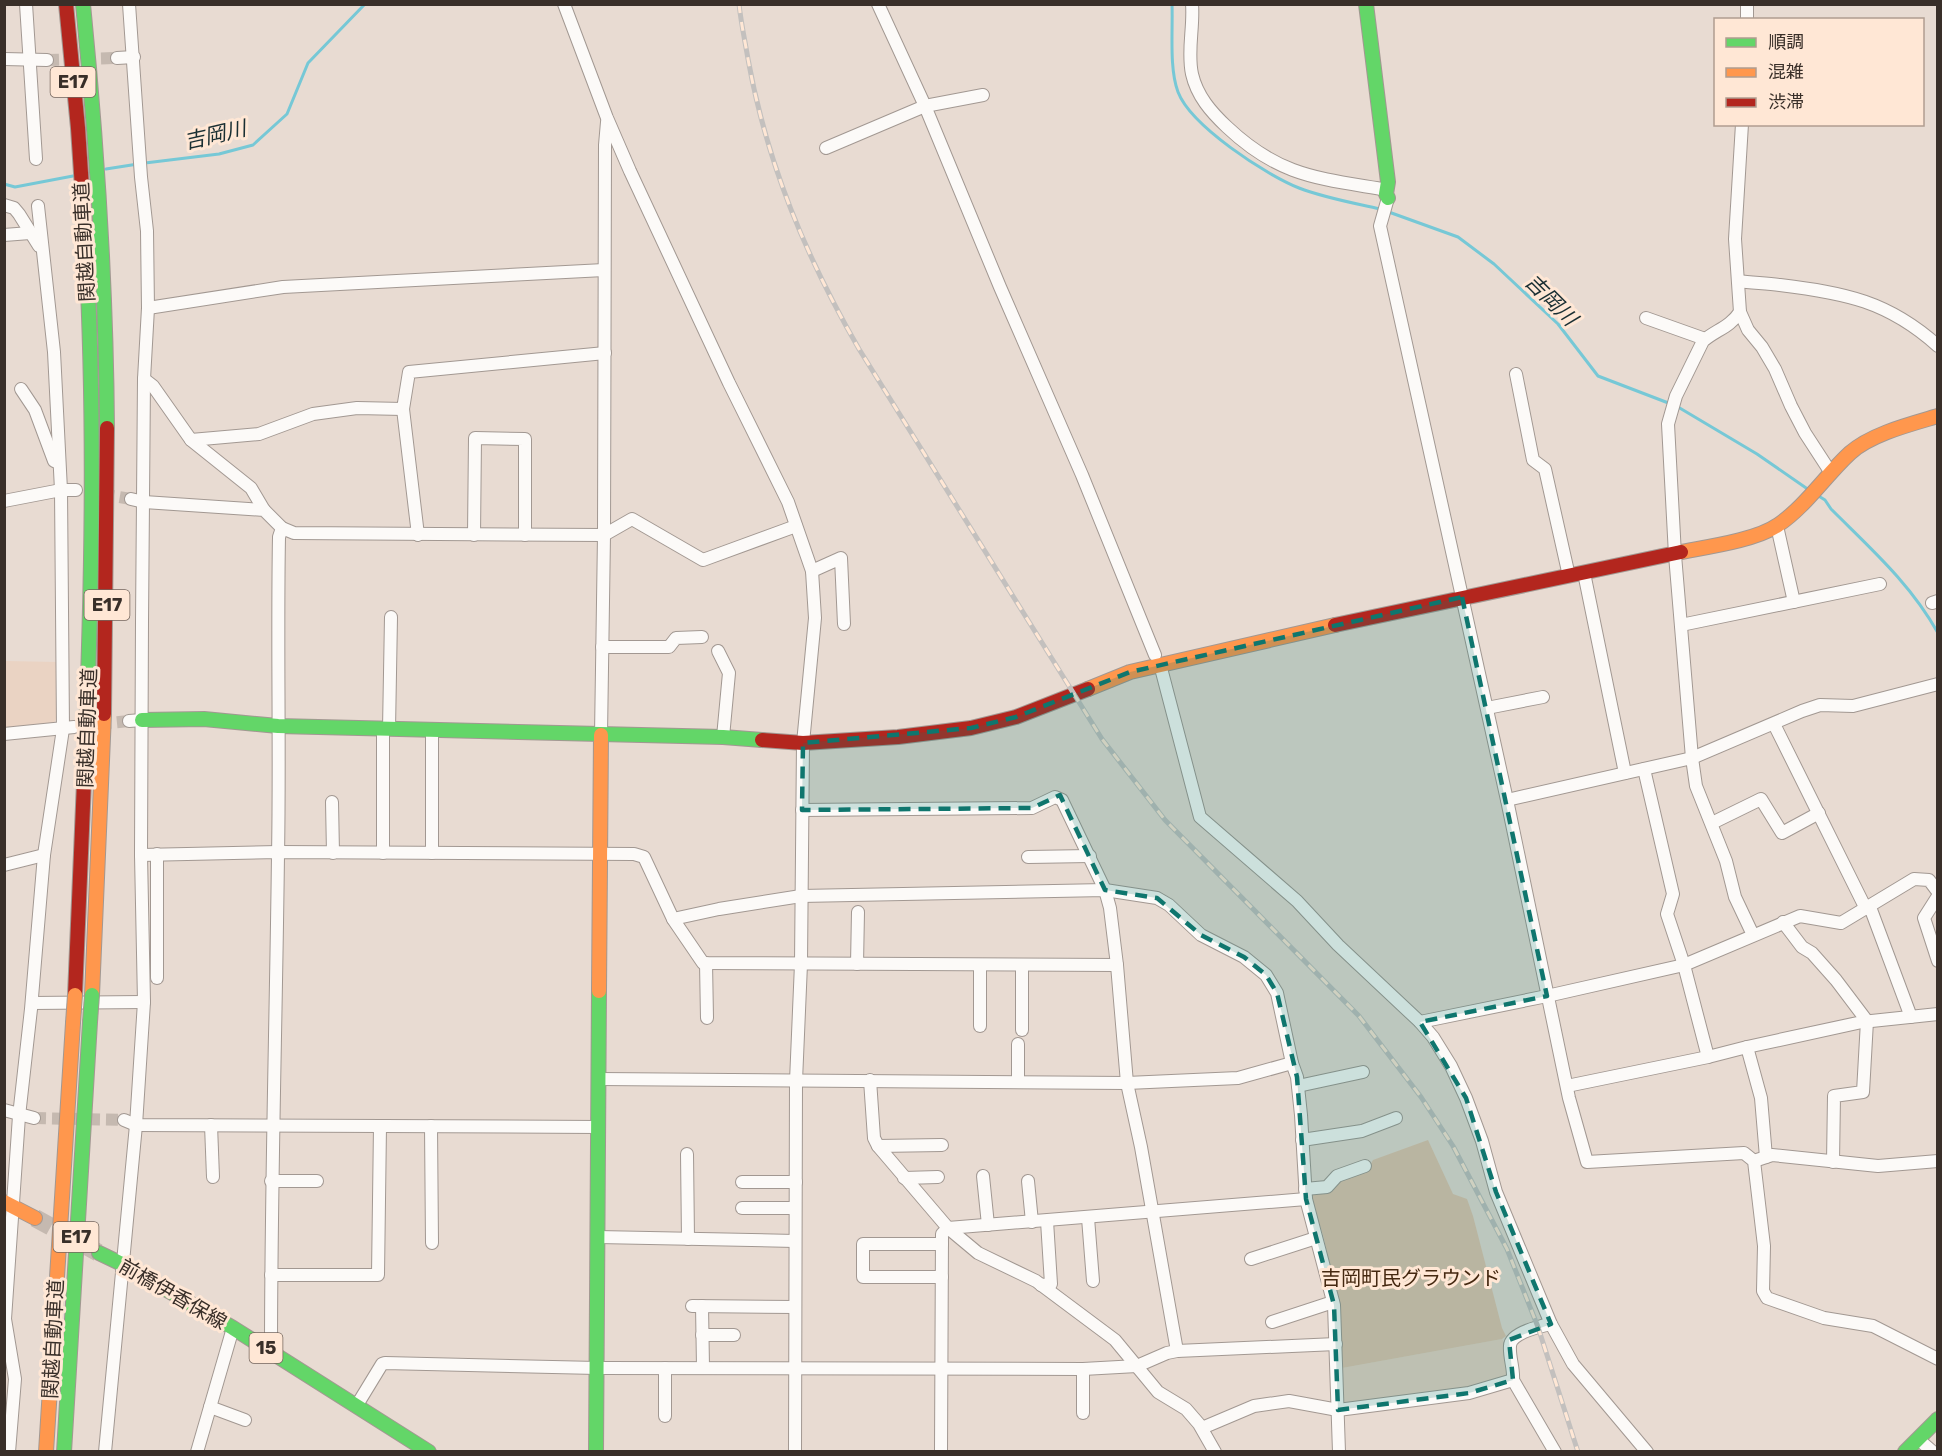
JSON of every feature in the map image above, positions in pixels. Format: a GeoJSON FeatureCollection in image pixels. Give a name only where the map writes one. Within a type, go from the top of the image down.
{"type":"FeatureCollection","features":[{"type":"Feature","properties":{"kind":"main road","name":"関越自動車道"},"geometry":{"type":"LineString","coordinates":[[46,1452],[75,995],[90,663],[91,457],[88,325],[84,217],[66,4]]}},
{"type":"Feature","properties":{"kind":"main road","name":"関越自動車道"},"geometry":{"type":"LineString","coordinates":[[64,1452],[92,995],[107,663],[108,470],[105,325],[100,214],[83,4]]}},
{"type":"Feature","properties":{"kind":"main road"},"geometry":{"type":"LineString","coordinates":[[1366,4],[1388,182],[1387,194]]}},
{"type":"Feature","properties":{"kind":"main road"},"geometry":{"type":"LineString","coordinates":[[135,720],[204,719],[278,726],[723,737],[803,743],[898,737],[971,728],[1016,717],[1140,669],[1462,597],[1676,555],[1739,540],[1777,526],[1805,501],[1851,452],[1891,430],[1938,416]]}},
{"type":"Feature","properties":{"kind":"main road"},"geometry":{"type":"LineString","coordinates":[[596,1452],[601,735]]}},
{"type":"Feature","properties":{"kind":"main road"},"geometry":{"type":"LineString","coordinates":[[9,1205],[34,1218]]}},
{"type":"Feature","properties":{"kind":"main road","name":"前橋伊香保線"},"geometry":{"type":"LineString","coordinates":[[99,1253],[233,1328],[429,1452]]}},
{"type":"Feature","properties":{"kind":"main road"},"geometry":{"type":"LineString","coordinates":[[1905,1452],[1938,1419]]}},
{"type":"Feature","properties":{"kind":"street"},"geometry":{"type":"LineString","coordinates":[[26,4],[36,159]]}},
{"type":"Feature","properties":{"kind":"street"},"geometry":{"type":"LineString","coordinates":[[105,1452],[122,1264],[130,1122],[144,1002],[135,720],[144,502],[144,379],[148,308],[147,231],[129,4]]}},
{"type":"Feature","properties":{"kind":"street"},"geometry":{"type":"LineString","coordinates":[[564,4],[607,118],[630,171],[729,383],[788,502],[812,571],[816,618],[803,743],[801,964],[796,1081],[795,1452]]}},
{"type":"Feature","properties":{"kind":"street"},"geometry":{"type":"LineString","coordinates":[[878,4],[926,106],[1000,287],[1082,475],[1155,656]]}},
{"type":"Feature","properties":{"kind":"street"},"geometry":{"type":"LineString","coordinates":[[1192,4],[1190,61],[1196,87],[1201,97],[1224,124],[1256,152],[1274,163],[1313,178],[1387,194],[1381,222],[1507,800],[1547,996],[1587,1162],[1744,1153],[1760,1159],[1780,1156],[1878,1166],[1938,1161]]}},
{"type":"Feature","properties":{"kind":"street"},"geometry":{"type":"LineString","coordinates":[[117,58],[134,57]]}},
{"type":"Feature","properties":{"kind":"street"},"geometry":{"type":"LineString","coordinates":[[4,59],[47,60]]}},
{"type":"Feature","properties":{"kind":"street"},"geometry":{"type":"LineString","coordinates":[[826,148],[926,106],[983,95]]}},
{"type":"Feature","properties":{"kind":"street"},"geometry":{"type":"LineString","coordinates":[[601,735],[607,118]]}},
{"type":"Feature","properties":{"kind":"street"},"geometry":{"type":"LineString","coordinates":[[1742,126],[1735,239],[1740,312],[1748,330],[1762,347],[1775,369],[1827,477]]}},
{"type":"Feature","properties":{"kind":"street"},"geometry":{"type":"LineString","coordinates":[[4,206],[14,208],[41,248]]}},
{"type":"Feature","properties":{"kind":"street"},"geometry":{"type":"LineString","coordinates":[[9,1452],[15,1379],[5,1319],[9,1205],[32,1003],[44,855],[68,728],[60,463],[54,352],[38,206]]}},
{"type":"Feature","properties":{"kind":"street"},"geometry":{"type":"LineString","coordinates":[[4,235],[30,233]]}},
{"type":"Feature","properties":{"kind":"street"},"geometry":{"type":"LineString","coordinates":[[148,308],[283,287],[604,270]]}},
{"type":"Feature","properties":{"kind":"street"},"geometry":{"type":"LineString","coordinates":[[1738,280],[1824,291],[1867,302],[1899,317],[1938,346]]}},
{"type":"Feature","properties":{"kind":"street"},"geometry":{"type":"LineString","coordinates":[[1740,312],[1728,326],[1705,339],[1676,396],[1668,424],[1681,625],[1696,786],[1726,861],[1735,897],[1753,935]]}},
{"type":"Feature","properties":{"kind":"street"},"geometry":{"type":"LineString","coordinates":[[1646,318],[1705,339]]}},
{"type":"Feature","properties":{"kind":"street"},"geometry":{"type":"LineString","coordinates":[[418,535],[403,409],[409,372],[605,353]]}},
{"type":"Feature","properties":{"kind":"street"},"geometry":{"type":"LineString","coordinates":[[1516,374],[1533,460],[1545,469],[1569,576]]}},
{"type":"Feature","properties":{"kind":"street"},"geometry":{"type":"LineString","coordinates":[[144,379],[153,386],[191,440],[251,488],[264,510],[282,528],[294,533],[604,535],[632,519],[703,560],[796,526]]}},
{"type":"Feature","properties":{"kind":"street"},"geometry":{"type":"LineString","coordinates":[[21,389],[35,410],[54,461],[60,463]]}},
{"type":"Feature","properties":{"kind":"street"},"geometry":{"type":"LineString","coordinates":[[191,440],[259,434],[313,414],[357,408],[403,409]]}},
{"type":"Feature","properties":{"kind":"street"},"geometry":{"type":"LineString","coordinates":[[474,535],[475,438],[525,439],[525,535]]}},
{"type":"Feature","properties":{"kind":"street"},"geometry":{"type":"LineString","coordinates":[[4,501],[61,490],[76,490]]}},
{"type":"Feature","properties":{"kind":"street"},"geometry":{"type":"LineString","coordinates":[[131,499],[144,502],[264,510]]}},
{"type":"Feature","properties":{"kind":"street"},"geometry":{"type":"LineString","coordinates":[[1777,526],[1794,602]]}},
{"type":"Feature","properties":{"kind":"street"},"geometry":{"type":"LineString","coordinates":[[271,1351],[271,1181],[279,852],[279,537],[282,528]]}},
{"type":"Feature","properties":{"kind":"street"},"geometry":{"type":"LineString","coordinates":[[812,571],[841,558],[844,624]]}},
{"type":"Feature","properties":{"kind":"street"},"geometry":{"type":"LineString","coordinates":[[1584,573],[1625,773]]}},
{"type":"Feature","properties":{"kind":"street"},"geometry":{"type":"LineString","coordinates":[[1681,625],[1880,584]]}},
{"type":"Feature","properties":{"kind":"street"},"geometry":{"type":"LineString","coordinates":[[383,853],[391,617]]}},
{"type":"Feature","properties":{"kind":"street"},"geometry":{"type":"LineString","coordinates":[[602,647],[669,647],[676,638],[702,637]]}},
{"type":"Feature","properties":{"kind":"street"},"geometry":{"type":"LineString","coordinates":[[718,651],[729,673],[723,737]]}},
{"type":"Feature","properties":{"kind":"street"},"geometry":{"type":"LineString","coordinates":[[1162,672],[1200,817],[1297,900],[1338,945],[1433,1037],[1451,1066],[1466,1098],[1482,1141],[1496,1192],[1551,1324],[1573,1364],[1647,1452]]}},
{"type":"Feature","properties":{"kind":"street"},"geometry":{"type":"LineString","coordinates":[[1507,800],[1692,758],[1820,705],[1853,706],[1938,684]]}},
{"type":"Feature","properties":{"kind":"street"},"geometry":{"type":"LineString","coordinates":[[1487,708],[1543,697]]}},
{"type":"Feature","properties":{"kind":"street"},"geometry":{"type":"LineString","coordinates":[[1774,724],[1868,908],[1911,1017]]}},
{"type":"Feature","properties":{"kind":"street"},"geometry":{"type":"LineString","coordinates":[[4,734],[68,728]]}},
{"type":"Feature","properties":{"kind":"street"},"geometry":{"type":"LineString","coordinates":[[432,731],[432,853]]}},
{"type":"Feature","properties":{"kind":"street"},"geometry":{"type":"LineString","coordinates":[[1644,769],[1673,894],[1667,914],[1684,965],[1708,1058]]}},
{"type":"Feature","properties":{"kind":"street"},"geometry":{"type":"LineString","coordinates":[[802,810],[1032,808],[1055,797],[1062,800],[1090,856],[1110,908],[1127,1083],[1177,1351]]}},
{"type":"Feature","properties":{"kind":"street"},"geometry":{"type":"LineString","coordinates":[[1712,823],[1761,800],[1782,833],[1819,813]]}},
{"type":"Feature","properties":{"kind":"street"},"geometry":{"type":"LineString","coordinates":[[332,802],[333,853]]}},
{"type":"Feature","properties":{"kind":"street"},"geometry":{"type":"LineString","coordinates":[[141,855],[279,852],[634,854],[644,857],[673,919],[703,963],[1117,965]]}},
{"type":"Feature","properties":{"kind":"street"},"geometry":{"type":"LineString","coordinates":[[157,854],[157,978]]}},
{"type":"Feature","properties":{"kind":"street"},"geometry":{"type":"LineString","coordinates":[[4,865],[44,855]]}},
{"type":"Feature","properties":{"kind":"street"},"geometry":{"type":"LineString","coordinates":[[1028,857],[1090,856]]}},
{"type":"Feature","properties":{"kind":"street"},"geometry":{"type":"LineString","coordinates":[[1420,1022],[1684,965],[1800,916],[1841,923],[1914,879],[1929,880],[1938,894],[1924,918],[1937,957]]}},
{"type":"Feature","properties":{"kind":"street"},"geometry":{"type":"LineString","coordinates":[[673,919],[801,896],[1105,890],[1158,898],[1169,905],[1201,935],[1244,957],[1266,975],[1277,993],[1298,1086],[1305,1194],[1333,1302],[1339,1452]]}},
{"type":"Feature","properties":{"kind":"street"},"geometry":{"type":"LineString","coordinates":[[857,964],[858,912]]}},
{"type":"Feature","properties":{"kind":"street"},"geometry":{"type":"LineString","coordinates":[[1783,922],[1802,946],[1812,953],[1836,980],[1867,1021],[1863,1092],[1834,1096],[1833,1162]]}},
{"type":"Feature","properties":{"kind":"street"},"geometry":{"type":"LineString","coordinates":[[706,963],[707,1018]]}},
{"type":"Feature","properties":{"kind":"street"},"geometry":{"type":"LineString","coordinates":[[980,965],[980,1026]]}},
{"type":"Feature","properties":{"kind":"street"},"geometry":{"type":"LineString","coordinates":[[1022,965],[1022,1030]]}},
{"type":"Feature","properties":{"kind":"street"},"geometry":{"type":"LineString","coordinates":[[32,1003],[144,1002]]}},
{"type":"Feature","properties":{"kind":"street"},"geometry":{"type":"LineString","coordinates":[[1567,1086],[1708,1058],[1747,1047],[1867,1021],[1938,1014]]}},
{"type":"Feature","properties":{"kind":"street"},"geometry":{"type":"LineString","coordinates":[[1018,1044],[1018,1082]]}},
{"type":"Feature","properties":{"kind":"street"},"geometry":{"type":"LineString","coordinates":[[1747,1047],[1761,1098],[1763,1291],[1767,1298],[1824,1318],[1873,1326],[1938,1359]]}},
{"type":"Feature","properties":{"kind":"street"},"geometry":{"type":"LineString","coordinates":[[599,1079],[1127,1083],[1238,1078],[1292,1063]]}},
{"type":"Feature","properties":{"kind":"street"},"geometry":{"type":"LineString","coordinates":[[1298,1086],[1363,1072]]}},
{"type":"Feature","properties":{"kind":"street"},"geometry":{"type":"LineString","coordinates":[[870,1080],[874,1138],[878,1146],[948,1228],[978,1253],[1041,1285],[1115,1340],[1158,1392],[1186,1409],[1202,1428],[1215,1452]]}},
{"type":"Feature","properties":{"kind":"street"},"geometry":{"type":"LineString","coordinates":[[4,1110],[19,1116],[34,1118]]}},
{"type":"Feature","properties":{"kind":"street"},"geometry":{"type":"LineString","coordinates":[[1302,1140],[1362,1131],[1396,1118]]}},
{"type":"Feature","properties":{"kind":"street"},"geometry":{"type":"LineString","coordinates":[[130,1122],[273,1126],[599,1127]]}},
{"type":"Feature","properties":{"kind":"street"},"geometry":{"type":"LineString","coordinates":[[211,1125],[213,1177]]}},
{"type":"Feature","properties":{"kind":"street"},"geometry":{"type":"LineString","coordinates":[[271,1275],[378,1275],[380,1126]]}},
{"type":"Feature","properties":{"kind":"street"},"geometry":{"type":"LineString","coordinates":[[430,1126],[432,1243]]}},
{"type":"Feature","properties":{"kind":"street"},"geometry":{"type":"LineString","coordinates":[[878,1146],[942,1145]]}},
{"type":"Feature","properties":{"kind":"street"},"geometry":{"type":"LineString","coordinates":[[687,1154],[688,1239]]}},
{"type":"Feature","properties":{"kind":"street"},"geometry":{"type":"LineString","coordinates":[[941,1452],[942,1234],[948,1228],[1152,1213],[1305,1194],[1327,1187],[1336,1176],[1365,1166]]}},
{"type":"Feature","properties":{"kind":"street"},"geometry":{"type":"LineString","coordinates":[[983,1176],[988,1225]]}},
{"type":"Feature","properties":{"kind":"street"},"geometry":{"type":"LineString","coordinates":[[904,1178],[938,1177]]}},
{"type":"Feature","properties":{"kind":"street"},"geometry":{"type":"LineString","coordinates":[[271,1181],[317,1181]]}},
{"type":"Feature","properties":{"kind":"street"},"geometry":{"type":"LineString","coordinates":[[1028,1181],[1032,1222]]}},
{"type":"Feature","properties":{"kind":"street"},"geometry":{"type":"LineString","coordinates":[[742,1182],[796,1182]]}},
{"type":"Feature","properties":{"kind":"street"},"geometry":{"type":"LineString","coordinates":[[742,1208],[795,1209]]}},
{"type":"Feature","properties":{"kind":"street"},"geometry":{"type":"LineString","coordinates":[[1088,1218],[1093,1281]]}},
{"type":"Feature","properties":{"kind":"street"},"geometry":{"type":"LineString","coordinates":[[1041,1285],[1051,1284],[1047,1221]]}},
{"type":"Feature","properties":{"kind":"street"},"geometry":{"type":"LineString","coordinates":[[598,1237],[795,1241]]}},
{"type":"Feature","properties":{"kind":"street"},"geometry":{"type":"LineString","coordinates":[[1251,1259],[1316,1238]]}},
{"type":"Feature","properties":{"kind":"street"},"geometry":{"type":"LineString","coordinates":[[942,1244],[863,1244],[863,1277],[942,1277]]}},
{"type":"Feature","properties":{"kind":"street"},"geometry":{"type":"LineString","coordinates":[[1272,1323],[1333,1302]]}},
{"type":"Feature","properties":{"kind":"street"},"geometry":{"type":"LineString","coordinates":[[703,1367],[702,1335],[697,1306],[795,1307]]}},
{"type":"Feature","properties":{"kind":"street"},"geometry":{"type":"LineString","coordinates":[[1551,1324],[1521,1334],[1509,1345],[1513,1380],[1555,1452]]}},
{"type":"Feature","properties":{"kind":"street"},"geometry":{"type":"LineString","coordinates":[[197,1452],[233,1328]]}},
{"type":"Feature","properties":{"kind":"street"},"geometry":{"type":"LineString","coordinates":[[702,1335],[734,1335]]}},
{"type":"Feature","properties":{"kind":"street"},"geometry":{"type":"LineString","coordinates":[[357,1405],[381,1364],[597,1368],[1083,1369],[1137,1366],[1177,1351],[1336,1344]]}},
{"type":"Feature","properties":{"kind":"street"},"geometry":{"type":"LineString","coordinates":[[665,1368],[665,1416]]}},
{"type":"Feature","properties":{"kind":"street"},"geometry":{"type":"LineString","coordinates":[[1083,1369],[1083,1413]]}},
{"type":"Feature","properties":{"kind":"street"},"geometry":{"type":"LineString","coordinates":[[1202,1428],[1254,1406],[1289,1401],[1338,1410],[1469,1393],[1513,1380]]}},
{"type":"Feature","properties":{"kind":"street"},"geometry":{"type":"LineString","coordinates":[[210,1407],[245,1420]]}},
{"type":"Feature","properties":{"kind":"street"},"geometry":{"type":"LineString","coordinates":[[1918,1439],[1933,1452]]}},
{"type":"Feature","properties":{"kind":"highlighted area"},"geometry":{"type":"Polygon","coordinates":[[[1462,597],[1547,996],[1420,1022],[1466,1098],[1496,1192],[1551,1324],[1509,1340],[1513,1380],[1469,1393],[1338,1410],[1334,1305],[1306,1199],[1297,1077],[1277,993],[1266,975],[1244,957],[1201,935],[1157,898],[1105,890],[1060,795],[1032,808],[802,810],[803,743],[971,728],[1016,717],[1130,672],[1462,597]]]}},
{"type":"Feature","properties":{"kind":"shaded area"},"geometry":{"type":"Polygon","coordinates":[[[5,661],[57,662],[59,713],[53,725],[5,730],[5,661]]]}},
{"type":"Feature","properties":{"kind":"shaded area"},"geometry":{"type":"Polygon","coordinates":[[[1502,1339],[1506,1345],[1511,1370],[1506,1378],[1450,1391],[1345,1404],[1341,1399],[1342,1368],[1502,1339]]]}},
{"type":"Feature","properties":{"kind":"green space","name":"吉岡町民グラウンド"},"geometry":{"type":"Polygon","coordinates":[[[1428,1140],[1453,1194],[1467,1199],[1506,1336],[1502,1339],[1342,1368],[1339,1306],[1323,1235],[1310,1194],[1339,1178],[1368,1169],[1373,1160],[1428,1140]]]}},
{"type":"Feature","properties":{"kind":"waterway","name":"吉岡川"},"geometry":{"type":"LineString","coordinates":[[145,163],[219,154],[253,145],[287,114],[308,63],[365,4]]}},
{"type":"Feature","properties":{"kind":"waterway","name":"吉岡川"},"geometry":{"type":"LineString","coordinates":[[1172,4],[1172,61],[1175,82],[1178,92],[1198,120],[1231,148],[1285,182],[1319,195],[1380,209]]}},
{"type":"Feature","properties":{"kind":"waterway","name":"吉岡川"},"geometry":{"type":"LineString","coordinates":[[106,169],[138,164]]}},
{"type":"Feature","properties":{"kind":"waterway","name":"吉岡川"},"geometry":{"type":"LineString","coordinates":[[4,184],[15,187],[73,176]]}},
{"type":"Feature","properties":{"kind":"waterway","name":"吉岡川"},"geometry":{"type":"LineString","coordinates":[[1386,211],[1458,237],[1494,264],[1558,324],[1598,376],[1671,404]]}},
{"type":"Feature","properties":{"kind":"waterway","name":"吉岡川"},"geometry":{"type":"LineString","coordinates":[[1678,407],[1757,454],[1809,490]]}},
{"type":"Feature","properties":{"kind":"waterway","name":"吉岡川"},"geometry":{"type":"LineString","coordinates":[[1817,495],[1825,500],[1902,582],[1938,633]]}},
{"type":"Feature","properties":{"kind":"tunnel"},"geometry":{"type":"LineString","coordinates":[[47,60],[117,58]]}},
{"type":"Feature","properties":{"kind":"tunnel"},"geometry":{"type":"LineString","coordinates":[[102,494],[131,499]]}},
{"type":"Feature","properties":{"kind":"tunnel"},"geometry":{"type":"LineString","coordinates":[[99,724],[129,721]]}},
{"type":"Feature","properties":{"kind":"tunnel"},"geometry":{"type":"LineString","coordinates":[[34,1118],[124,1120]]}},
{"type":"Feature","properties":{"kind":"tunnel"},"geometry":{"type":"LineString","coordinates":[[35,1218],[99,1253]]}},
{"type":"Feature","properties":{"kind":"railway"},"geometry":{"type":"LineString","coordinates":[[739,4],[756,98],[777,173],[822,280],[859,349],[1102,739],[1165,820],[1359,1016],[1421,1097],[1453,1146],[1507,1249],[1538,1327],[1578,1452]]}},
{"type":"Feature","properties":{"kind":"traffic: fast"},"geometry":{"type":"LineString","coordinates":[[83,4],[100,216],[107,428]]}},
{"type":"Feature","properties":{"kind":"traffic: fast"},"geometry":{"type":"LineString","coordinates":[[1366,4],[1388,182],[1386,194],[1388,198]]}},
{"type":"Feature","properties":{"kind":"traffic: fast"},"geometry":{"type":"LineString","coordinates":[[84,782],[92,507],[91,370],[85,233]]}},
{"type":"Feature","properties":{"kind":"traffic: fast"},"geometry":{"type":"LineString","coordinates":[[142,720],[204,719],[278,726],[723,737],[762,740]]}},
{"type":"Feature","properties":{"kind":"traffic: fast"},"geometry":{"type":"LineString","coordinates":[[596,1452],[599,991]]}},
{"type":"Feature","properties":{"kind":"traffic: fast"},"geometry":{"type":"LineString","coordinates":[[90,1022],[92,995]]}},
{"type":"Feature","properties":{"kind":"traffic: fast"},"geometry":{"type":"LineString","coordinates":[[64,1452],[90,1022]]}},
{"type":"Feature","properties":{"kind":"traffic: fast"},"geometry":{"type":"LineString","coordinates":[[99,1253],[233,1328],[429,1452]]}},
{"type":"Feature","properties":{"kind":"traffic: fast"},"geometry":{"type":"LineString","coordinates":[[1905,1452],[1938,1419]]}},
{"type":"Feature","properties":{"kind":"traffic: slow"},"geometry":{"type":"LineString","coordinates":[[1681,552],[1731,542],[1769,530],[1798,509],[1841,462],[1859,446],[1892,430],[1938,416]]}},
{"type":"Feature","properties":{"kind":"traffic: slow"},"geometry":{"type":"LineString","coordinates":[[1088,689],[1130,672],[1335,625]]}},
{"type":"Feature","properties":{"kind":"traffic: slow"},"geometry":{"type":"LineString","coordinates":[[92,995],[104,714]]}},
{"type":"Feature","properties":{"kind":"traffic: slow"},"geometry":{"type":"LineString","coordinates":[[599,991],[601,735]]}},
{"type":"Feature","properties":{"kind":"traffic: slow"},"geometry":{"type":"LineString","coordinates":[[73,1023],[75,995]]}},
{"type":"Feature","properties":{"kind":"traffic: slow"},"geometry":{"type":"LineString","coordinates":[[46,1452],[73,1023]]}},
{"type":"Feature","properties":{"kind":"traffic: slow"},"geometry":{"type":"LineString","coordinates":[[4,1202],[35,1218]]}},
{"type":"Feature","properties":{"kind":"traffic: jam"},"geometry":{"type":"LineString","coordinates":[[66,4],[85,233]]}},
{"type":"Feature","properties":{"kind":"traffic: jam"},"geometry":{"type":"LineString","coordinates":[[104,714],[107,428]]}},
{"type":"Feature","properties":{"kind":"traffic: jam"},"geometry":{"type":"LineString","coordinates":[[1335,625],[1681,552]]}},
{"type":"Feature","properties":{"kind":"traffic: jam"},"geometry":{"type":"LineString","coordinates":[[762,740],[803,743],[898,737],[971,728],[1016,717],[1088,689]]}},
{"type":"Feature","properties":{"kind":"traffic: jam"},"geometry":{"type":"LineString","coordinates":[[75,995],[84,782]]}}]}
